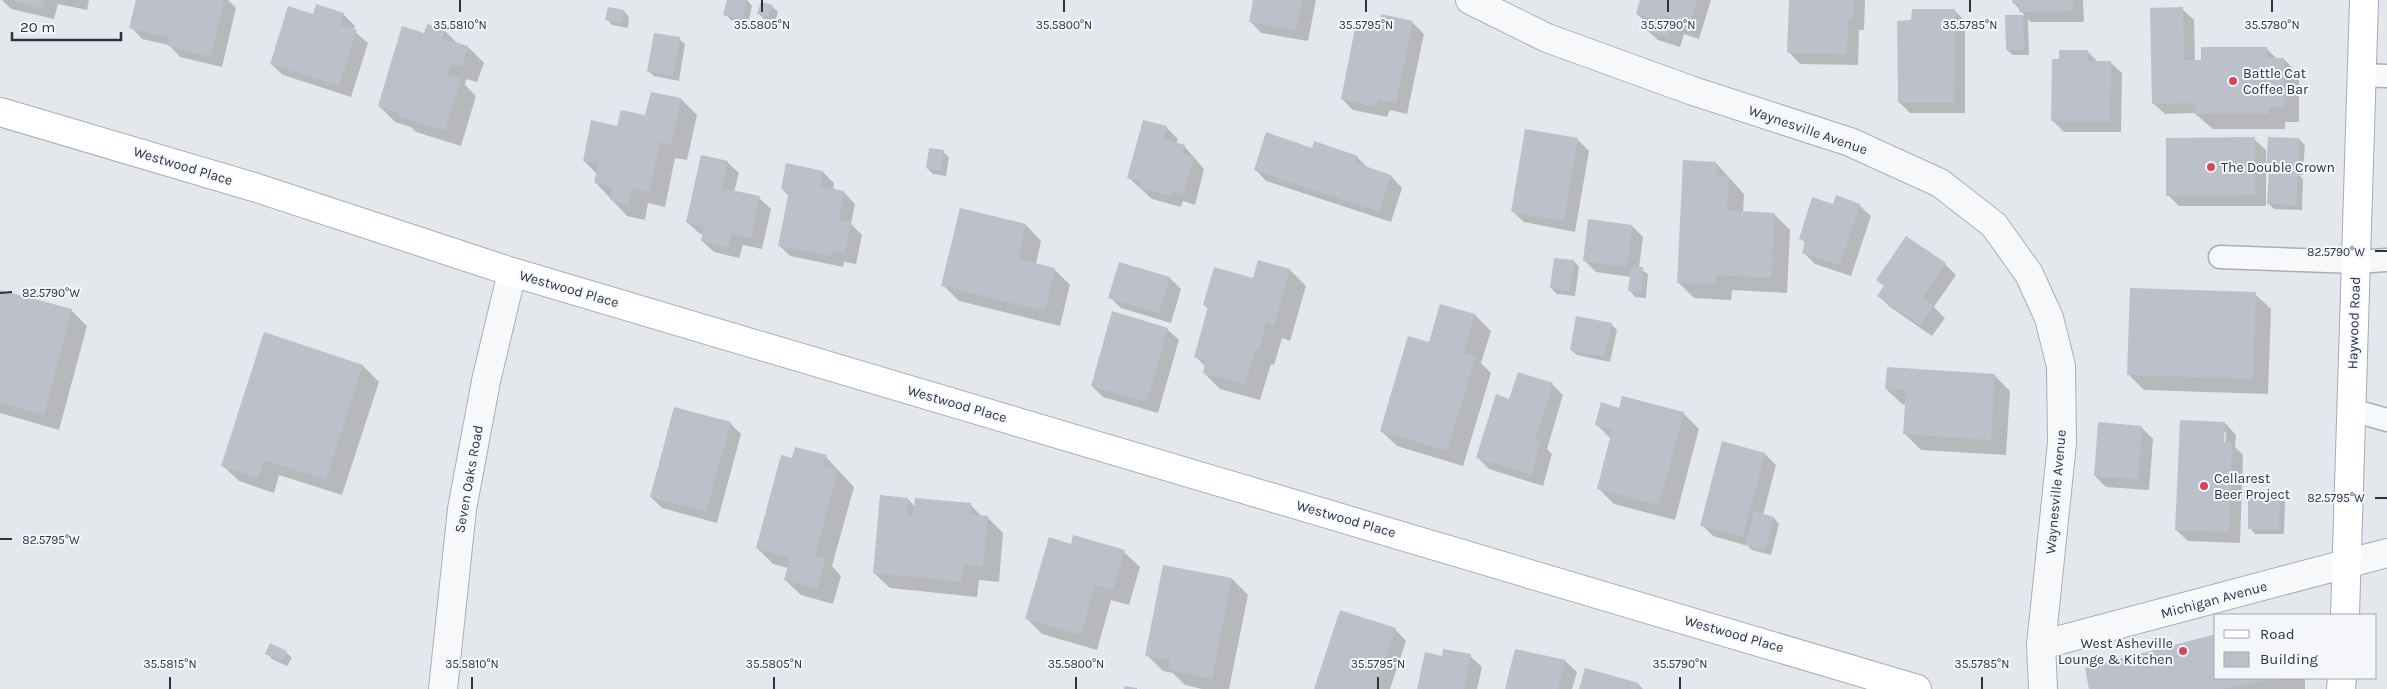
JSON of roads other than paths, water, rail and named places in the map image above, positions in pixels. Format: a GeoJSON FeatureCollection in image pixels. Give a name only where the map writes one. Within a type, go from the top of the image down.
{"type":"FeatureCollection","features":[{"type":"Feature","properties":{"kind":"street","name":"Waynesville Avenue"},"geometry":{"type":"LineString","coordinates":[[1470,0],[1547,38],[1693,91],[1850,142],[1940,183],[1994,225],[2029,274],[2049,318],[2061,366],[2062,443],[2041,645],[2043,689]]}},
{"type":"Feature","properties":{"kind":"street","name":"Haywood Road"},"geometry":{"type":"LineString","coordinates":[[2344,614],[2356,262],[2374,76],[2364,0]]}},
{"type":"Feature","properties":{"kind":"street","name":"Westwood Place"},"geometry":{"type":"LineString","coordinates":[[0,112],[257,188],[512,272],[1906,687]]}},
{"type":"Feature","properties":{"kind":"street","name":"Seven Oaks Road"},"geometry":{"type":"LineString","coordinates":[[443,689],[462,509],[486,381],[512,272]]}},
{"type":"Feature","properties":{"kind":"street","name":"Michigan Avenue"},"geometry":{"type":"LineString","coordinates":[[2041,645],[2387,553]]}},
{"type":"Feature","properties":{"kind":"lane"},"geometry":{"type":"LineString","coordinates":[[2220,257],[2356,262],[2387,260]]}},
{"type":"Feature","properties":{"kind":"lane"},"geometry":{"type":"LineString","coordinates":[[2352,410],[2387,420]]}},
{"type":"Feature","properties":{"kind":"place","name":"Battle Cat Coffee Bar"},"geometry":{"type":"Point","coordinates":[2233,81]}},
{"type":"Feature","properties":{"kind":"place","name":"The Double Crown"},"geometry":{"type":"Point","coordinates":[2211,167]}},
{"type":"Feature","properties":{"kind":"place","name":"Cellarest Beer Project"},"geometry":{"type":"Point","coordinates":[2204,486]}},
{"type":"Feature","properties":{"kind":"place","name":"West Asheville Lounge & Kitchen"},"geometry":{"type":"Point","coordinates":[2183,651]}}]}
